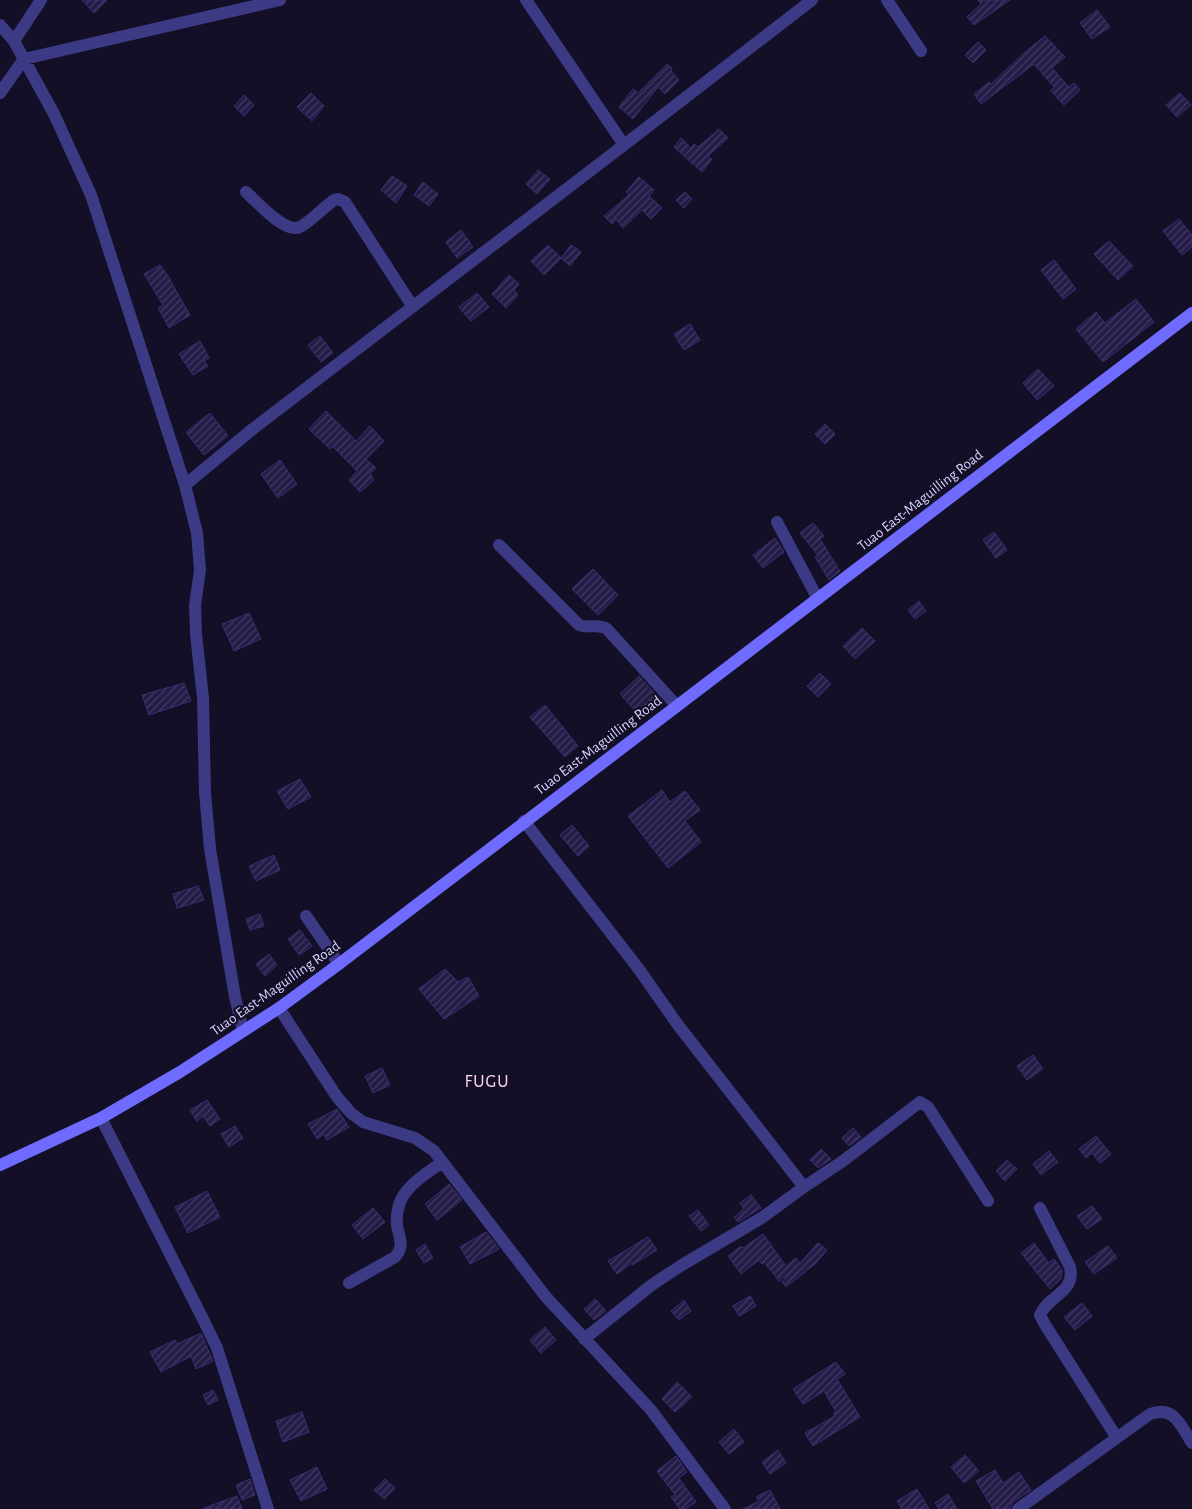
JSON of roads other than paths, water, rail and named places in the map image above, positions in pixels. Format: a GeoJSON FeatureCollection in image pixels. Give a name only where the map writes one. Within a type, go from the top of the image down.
{"type":"FeatureCollection","features":[{"type":"Feature","properties":{"kind":"main road","name":"Tuao East-Maguilling Road"},"geometry":{"type":"LineString","coordinates":[[0,1166],[101,1118],[180,1072],[279,1008],[1192,313]]}},
{"type":"Feature","properties":{"kind":"street"},"geometry":{"type":"LineString","coordinates":[[14,42],[41,0]]}},
{"type":"Feature","properties":{"kind":"street"},"geometry":{"type":"LineString","coordinates":[[0,93],[24,59],[280,0]]}},
{"type":"Feature","properties":{"kind":"street"},"geometry":{"type":"LineString","coordinates":[[526,0],[624,145]]}},
{"type":"Feature","properties":{"kind":"street"},"geometry":{"type":"LineString","coordinates":[[185,485],[254,428],[812,0]]}},
{"type":"Feature","properties":{"kind":"street"},"geometry":{"type":"LineString","coordinates":[[887,0],[921,51]]}},
{"type":"Feature","properties":{"kind":"street"},"geometry":{"type":"LineString","coordinates":[[0,25],[14,42],[54,114],[91,195],[185,485],[197,533],[200,570],[195,605],[210,849],[235,997],[243,1031]]}},
{"type":"Feature","properties":{"kind":"street"},"geometry":{"type":"LineString","coordinates":[[246,192],[284,226],[293,229],[301,227],[334,200],[338,199],[345,202],[413,307]]}},
{"type":"Feature","properties":{"kind":"street"},"geometry":{"type":"LineString","coordinates":[[777,522],[818,599]]}},
{"type":"Feature","properties":{"kind":"street"},"geometry":{"type":"LineString","coordinates":[[499,545],[579,625],[587,628],[599,625],[607,629],[677,706]]}},
{"type":"Feature","properties":{"kind":"street"},"geometry":{"type":"LineString","coordinates":[[524,821],[638,968],[678,1025],[804,1187]]}},
{"type":"Feature","properties":{"kind":"street"},"geometry":{"type":"LineString","coordinates":[[306,916],[339,964]]}},
{"type":"Feature","properties":{"kind":"street"},"geometry":{"type":"LineString","coordinates":[[279,1008],[337,1097],[351,1113],[362,1122],[415,1138],[434,1151],[540,1290],[651,1410],[725,1509]]}},
{"type":"Feature","properties":{"kind":"street"},"geometry":{"type":"LineString","coordinates":[[584,1339],[653,1284],[763,1217],[844,1161],[920,1102],[928,1107],[988,1200]]}},
{"type":"Feature","properties":{"kind":"street"},"geometry":{"type":"LineString","coordinates":[[101,1118],[216,1348],[268,1509]]}},
{"type":"Feature","properties":{"kind":"street"},"geometry":{"type":"LineString","coordinates":[[349,1283],[399,1253],[401,1240],[397,1224],[397,1212],[401,1199],[414,1184],[442,1162]]}},
{"type":"Feature","properties":{"kind":"street"},"geometry":{"type":"LineString","coordinates":[[1040,1208],[1070,1267],[1072,1276],[1067,1287],[1046,1306],[1040,1315],[1117,1438]]}},
{"type":"Feature","properties":{"kind":"street"},"geometry":{"type":"LineString","coordinates":[[1018,1509],[1150,1414],[1166,1411],[1172,1414],[1192,1443]]}},
{"type":"Feature","properties":{"kind":"district","name":"FUGU"},"geometry":{"type":"Point","coordinates":[487,1081]}}]}
